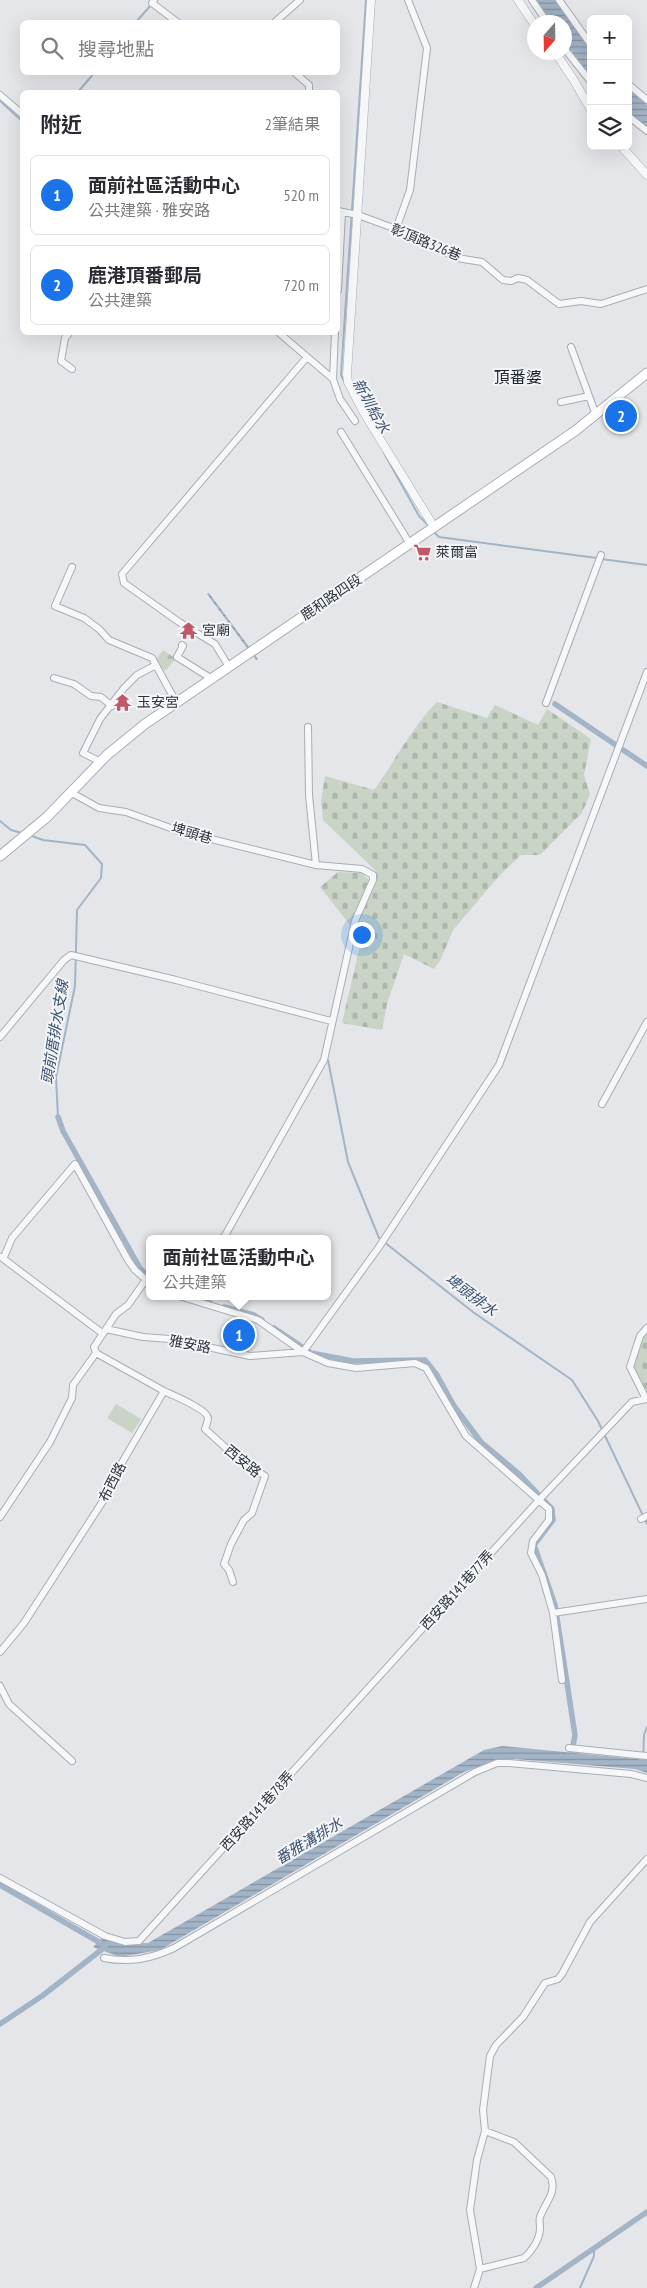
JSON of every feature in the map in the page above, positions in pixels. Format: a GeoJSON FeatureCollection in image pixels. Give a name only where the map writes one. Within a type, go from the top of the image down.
{"type":"FeatureCollection","features":[{"type":"Feature","properties":{"kind":"main road","name":"鹿和路四段"},"geometry":{"type":"LineString","coordinates":[[0,856],[72,793],[101,762],[146,724],[596,415],[647,373]]}},
{"type":"Feature","properties":{"kind":"street"},"geometry":{"type":"LineString","coordinates":[[154,0],[152,3],[174,20]]}},
{"type":"Feature","properties":{"kind":"street"},"geometry":{"type":"LineString","coordinates":[[277,20],[300,0]]}},
{"type":"Feature","properties":{"kind":"street"},"geometry":{"type":"LineString","coordinates":[[340,275],[371,0]]}},
{"type":"Feature","properties":{"kind":"street"},"geometry":{"type":"LineString","coordinates":[[396,229],[410,190],[427,48],[408,0]]}},
{"type":"Feature","properties":{"kind":"street"},"geometry":{"type":"LineString","coordinates":[[518,0],[528,15]]}},
{"type":"Feature","properties":{"kind":"street"},"geometry":{"type":"LineString","coordinates":[[532,0],[542,15]]}},
{"type":"Feature","properties":{"kind":"street"},"geometry":{"type":"LineString","coordinates":[[559,0],[587,39]]}},
{"type":"Feature","properties":{"kind":"street"},"geometry":{"type":"LineString","coordinates":[[572,58],[587,77]]}},
{"type":"Feature","properties":{"kind":"street"},"geometry":{"type":"LineString","coordinates":[[560,60],[588,105]]}},
{"type":"Feature","properties":{"kind":"street"},"geometry":{"type":"LineString","coordinates":[[297,75],[309,85],[309,90]]}},
{"type":"Feature","properties":{"kind":"street"},"geometry":{"type":"LineString","coordinates":[[632,87],[647,100]]}},
{"type":"Feature","properties":{"kind":"street"},"geometry":{"type":"LineString","coordinates":[[0,95],[20,112]]}},
{"type":"Feature","properties":{"kind":"street"},"geometry":{"type":"LineString","coordinates":[[632,119],[647,132]]}},
{"type":"Feature","properties":{"kind":"street"},"geometry":{"type":"LineString","coordinates":[[625,150],[647,175]]}},
{"type":"Feature","properties":{"kind":"street"},"geometry":{"type":"LineString","coordinates":[[348,213],[348,382],[364,413],[434,527]]}},
{"type":"Feature","properties":{"kind":"street","name":"彰頂路326巷"},"geometry":{"type":"LineString","coordinates":[[348,213],[396,229],[457,258],[482,262],[503,280],[511,281],[518,278],[526,280],[558,304],[581,302],[601,304],[647,289]]}},
{"type":"Feature","properties":{"kind":"street"},"geometry":{"type":"LineString","coordinates":[[68,335],[65,338],[61,361],[72,369]]}},
{"type":"Feature","properties":{"kind":"street"},"geometry":{"type":"LineString","coordinates":[[281,335],[333,379]]}},
{"type":"Feature","properties":{"kind":"street"},"geometry":{"type":"LineString","coordinates":[[335,335],[333,379],[340,399],[355,421]]}},
{"type":"Feature","properties":{"kind":"street"},"geometry":{"type":"LineString","coordinates":[[571,347],[596,415]]}},
{"type":"Feature","properties":{"kind":"street"},"geometry":{"type":"LineString","coordinates":[[229,667],[215,644],[124,583],[122,574],[307,357]]}},
{"type":"Feature","properties":{"kind":"street"},"geometry":{"type":"LineString","coordinates":[[561,402],[588,396]]}},
{"type":"Feature","properties":{"kind":"street"},"geometry":{"type":"LineString","coordinates":[[341,432],[410,544]]}},
{"type":"Feature","properties":{"kind":"street"},"geometry":{"type":"LineString","coordinates":[[546,704],[601,555]]}},
{"type":"Feature","properties":{"kind":"street"},"geometry":{"type":"LineString","coordinates":[[72,567],[55,606],[84,618],[99,629],[109,640],[152,658],[176,702]]}},
{"type":"Feature","properties":{"kind":"street"},"geometry":{"type":"LineString","coordinates":[[182,645],[177,657],[212,679]]}},
{"type":"Feature","properties":{"kind":"street"},"geometry":{"type":"LineString","coordinates":[[101,762],[83,754],[100,719],[112,706],[124,688],[137,675],[156,666]]}},
{"type":"Feature","properties":{"kind":"street"},"geometry":{"type":"LineString","coordinates":[[303,1352],[379,1247],[499,1065],[647,672]]}},
{"type":"Feature","properties":{"kind":"street"},"geometry":{"type":"LineString","coordinates":[[54,678],[74,684],[91,696],[102,697],[112,706]]}},
{"type":"Feature","properties":{"kind":"street"},"geometry":{"type":"LineString","coordinates":[[308,727],[308,795],[316,865]]}},
{"type":"Feature","properties":{"kind":"street","name":"埤頭巷"},"geometry":{"type":"LineString","coordinates":[[72,793],[98,808],[126,812],[179,831],[316,865],[362,869],[373,875],[373,880],[355,921],[332,1021]]}},
{"type":"Feature","properties":{"kind":"street"},"geometry":{"type":"LineString","coordinates":[[0,1037],[64,960],[71,955],[167,977],[332,1021],[324,1060],[225,1235]]}},
{"type":"Feature","properties":{"kind":"street"},"geometry":{"type":"LineString","coordinates":[[602,1104],[647,1022]]}},
{"type":"Feature","properties":{"kind":"street"},"geometry":{"type":"LineString","coordinates":[[2,1257],[12,1238],[75,1164],[128,1260],[146,1280]]}},
{"type":"Feature","properties":{"kind":"street","name":"雅安路"},"geometry":{"type":"LineString","coordinates":[[2,1257],[62,1302],[64,1306],[104,1331],[170,1339],[250,1356],[303,1352]]}},
{"type":"Feature","properties":{"kind":"street"},"geometry":{"type":"LineString","coordinates":[[146,1284],[128,1305],[116,1314],[94,1347],[96,1352],[164,1391]]}},
{"type":"Feature","properties":{"kind":"street"},"geometry":{"type":"LineString","coordinates":[[195,1300],[258,1320],[303,1352],[328,1363],[356,1368],[421,1364],[432,1376],[466,1436],[549,1509],[550,1517],[531,1544],[531,1553],[542,1574],[556,1612],[562,1680]]}},
{"type":"Feature","properties":{"kind":"street"},"geometry":{"type":"LineString","coordinates":[[646,1399],[630,1367],[640,1336],[647,1328]]}},
{"type":"Feature","properties":{"kind":"street"},"geometry":{"type":"LineString","coordinates":[[0,1517],[50,1442],[72,1398],[73,1386],[96,1352]]}},
{"type":"Feature","properties":{"kind":"street","name":"西安路"},"geometry":{"type":"LineString","coordinates":[[164,1391],[200,1408],[207,1414],[208,1418],[205,1429],[238,1459],[265,1476],[252,1513],[244,1520],[231,1544],[224,1564],[229,1570],[233,1582]]}},
{"type":"Feature","properties":{"kind":"street","name":"布西路"},"geometry":{"type":"LineString","coordinates":[[0,1652],[24,1623],[103,1502],[120,1466],[164,1391]]}},
{"type":"Feature","properties":{"kind":"street","name":"西安路141巷77弄"},"geometry":{"type":"LineString","coordinates":[[374,1681],[599,1436],[632,1402],[646,1399]]}},
{"type":"Feature","properties":{"kind":"street"},"geometry":{"type":"LineString","coordinates":[[556,1612],[647,1599]]}},
{"type":"Feature","properties":{"kind":"street","name":"西安路141巷78弄"},"geometry":{"type":"LineString","coordinates":[[0,1878],[105,1936],[125,1942],[139,1941],[374,1681]]}},
{"type":"Feature","properties":{"kind":"street"},"geometry":{"type":"LineString","coordinates":[[0,1686],[9,1704],[72,1761]]}},
{"type":"Feature","properties":{"kind":"street"},"geometry":{"type":"LineString","coordinates":[[569,1748],[647,1756]]}},
{"type":"Feature","properties":{"kind":"street"},"geometry":{"type":"LineString","coordinates":[[104,1958],[128,1962],[174,1948],[475,1772],[497,1764],[631,1774],[647,1778]]}},
{"type":"Feature","properties":{"kind":"street"},"geometry":{"type":"LineString","coordinates":[[474,2288],[480,2269],[470,2210],[477,2160],[484,2131],[483,2110],[490,2056],[496,2045],[523,2016],[545,1983],[558,1979],[562,1974],[590,1922],[647,1859]]}},
{"type":"Feature","properties":{"kind":"street"},"geometry":{"type":"LineString","coordinates":[[480,2269],[527,2256],[536,2242],[540,2230],[539,2218],[553,2193],[551,2177],[514,2142],[484,2131]]}},
{"type":"Feature","properties":{"kind":"green space"},"geometry":{"type":"Polygon","coordinates":[[[163,650],[176,659],[165,671],[156,660],[163,650]]]}},
{"type":"Feature","properties":{"kind":"green space"},"geometry":{"type":"Polygon","coordinates":[[[437,702],[487,718],[495,705],[538,725],[547,709],[591,739],[584,775],[590,794],[582,813],[540,855],[521,855],[500,875],[453,930],[441,959],[434,969],[404,954],[387,1004],[382,1030],[342,1023],[363,933],[350,925],[320,887],[338,872],[362,873],[369,880],[376,871],[323,820],[321,801],[325,776],[374,790],[412,733],[437,702]]]}},
{"type":"Feature","properties":{"kind":"green space"},"geometry":{"type":"Polygon","coordinates":[[[647,1332],[647,1391],[632,1364],[639,1343],[647,1332]]]}},
{"type":"Feature","properties":{"kind":"green space"},"geometry":{"type":"Polygon","coordinates":[[[116,1404],[141,1419],[132,1433],[107,1418],[116,1404]]]}},
{"type":"Feature","properties":{"kind":"water"},"geometry":{"type":"Polygon","coordinates":[[[534,0],[558,0],[570,15],[544,15],[534,0]]]}},
{"type":"Feature","properties":{"kind":"water"},"geometry":{"type":"Polygon","coordinates":[[[572,17],[587,36],[587,74],[572,55],[572,17]]]}},
{"type":"Feature","properties":{"kind":"water"},"geometry":{"type":"Polygon","coordinates":[[[632,88],[647,105],[647,129],[632,117],[632,88]]]}},
{"type":"Feature","properties":{"kind":"water"},"geometry":{"type":"Polygon","coordinates":[[[209,593],[258,659],[256,660],[207,594],[209,593]]]}},
{"type":"Feature","properties":{"kind":"water"},"geometry":{"type":"Polygon","coordinates":[[[502,1746],[647,1760],[647,1773],[635,1769],[515,1759],[493,1761],[464,1772],[160,1950],[120,1957],[93,1947],[102,1938],[130,1944],[148,1943],[484,1750],[502,1746]]]}},
{"type":"Feature","properties":{"kind":"waterway","name":"新圳給水"},"geometry":{"type":"LineString","coordinates":[[345,383],[341,375],[366,0]]}},
{"type":"Feature","properties":{"kind":"waterway"},"geometry":{"type":"LineString","coordinates":[[138,20],[151,5]]}},
{"type":"Feature","properties":{"kind":"waterway"},"geometry":{"type":"LineString","coordinates":[[80,90],[92,75]]}},
{"type":"Feature","properties":{"kind":"waterway"},"geometry":{"type":"LineString","coordinates":[[0,101],[20,119]]}},
{"type":"Feature","properties":{"kind":"waterway","name":"新圳給水"},"geometry":{"type":"LineString","coordinates":[[384,453],[419,516],[430,527]]}},
{"type":"Feature","properties":{"kind":"waterway","name":"新圳給水"},"geometry":{"type":"LineString","coordinates":[[433,531],[439,537],[597,558]]}},
{"type":"Feature","properties":{"kind":"waterway","name":"新圳給水"},"geometry":{"type":"LineString","coordinates":[[601,559],[647,565]]}},
{"type":"Feature","properties":{"kind":"waterway"},"geometry":{"type":"LineString","coordinates":[[555,704],[647,766]]}},
{"type":"Feature","properties":{"kind":"waterway","name":"頭前厝排水支線"},"geometry":{"type":"LineString","coordinates":[[0,821],[11,830],[22,833]]}},
{"type":"Feature","properties":{"kind":"waterway","name":"頭前厝排水支線"},"geometry":{"type":"LineString","coordinates":[[29,835],[43,840],[85,845],[102,864],[101,878],[77,910],[75,986],[56,1077],[58,1117]]}},
{"type":"Feature","properties":{"kind":"waterway","name":"埤頭排水"},"geometry":{"type":"LineString","coordinates":[[328,1060],[348,1162],[379,1238],[473,1312],[572,1380],[598,1421],[647,1524]]}},
{"type":"Feature","properties":{"kind":"waterway"},"geometry":{"type":"LineString","coordinates":[[58,1117],[63,1131],[140,1268],[146,1275]]}},
{"type":"Feature","properties":{"kind":"waterway"},"geometry":{"type":"LineString","coordinates":[[203,1300],[210,1303]]}},
{"type":"Feature","properties":{"kind":"waterway"},"geometry":{"type":"LineString","coordinates":[[224,1307],[254,1315],[262,1320]]}},
{"type":"Feature","properties":{"kind":"waterway"},"geometry":{"type":"LineString","coordinates":[[274,1328],[311,1353],[353,1361],[425,1360],[437,1375],[454,1406],[481,1442],[518,1473],[552,1509],[553,1520],[534,1545],[555,1605],[575,1735],[572,1751]]}},
{"type":"Feature","properties":{"kind":"waterway","name":"埤頭排水"},"geometry":{"type":"LineString","coordinates":[[643,1761],[644,1735],[647,1727]]}},
{"type":"Feature","properties":{"kind":"waterway","name":"番雅溝排水"},"geometry":{"type":"LineString","coordinates":[[0,1885],[104,1945]]}},
{"type":"Feature","properties":{"kind":"waterway"},"geometry":{"type":"LineString","coordinates":[[0,2024],[42,1996],[105,1947]]}},
{"type":"Feature","properties":{"kind":"waterway"},"geometry":{"type":"LineString","coordinates":[[536,2288],[647,2212]]}},
{"type":"Feature","properties":{"kind":"waterway"},"geometry":{"type":"LineString","coordinates":[[580,2288],[594,2256],[594,2248]]}},
{"type":"Feature","properties":{"kind":"place","name":"鹿港頂番郵局"},"geometry":{"type":"Point","coordinates":[621,416]}},
{"type":"Feature","properties":{"kind":"place","name":"萊爾富"},"geometry":{"type":"Point","coordinates":[422,552]}},
{"type":"Feature","properties":{"kind":"place","name":"宮廟"},"geometry":{"type":"Point","coordinates":[188,630]}},
{"type":"Feature","properties":{"kind":"place","name":"玉安宮"},"geometry":{"type":"Point","coordinates":[123,702]}},
{"type":"Feature","properties":{"kind":"place","name":"面前社區活動中心"},"geometry":{"type":"Point","coordinates":[239,1335]}},
{"type":"Feature","properties":{"kind":"district","name":"頂番婆"},"geometry":{"type":"Point","coordinates":[518,377]}}]}
